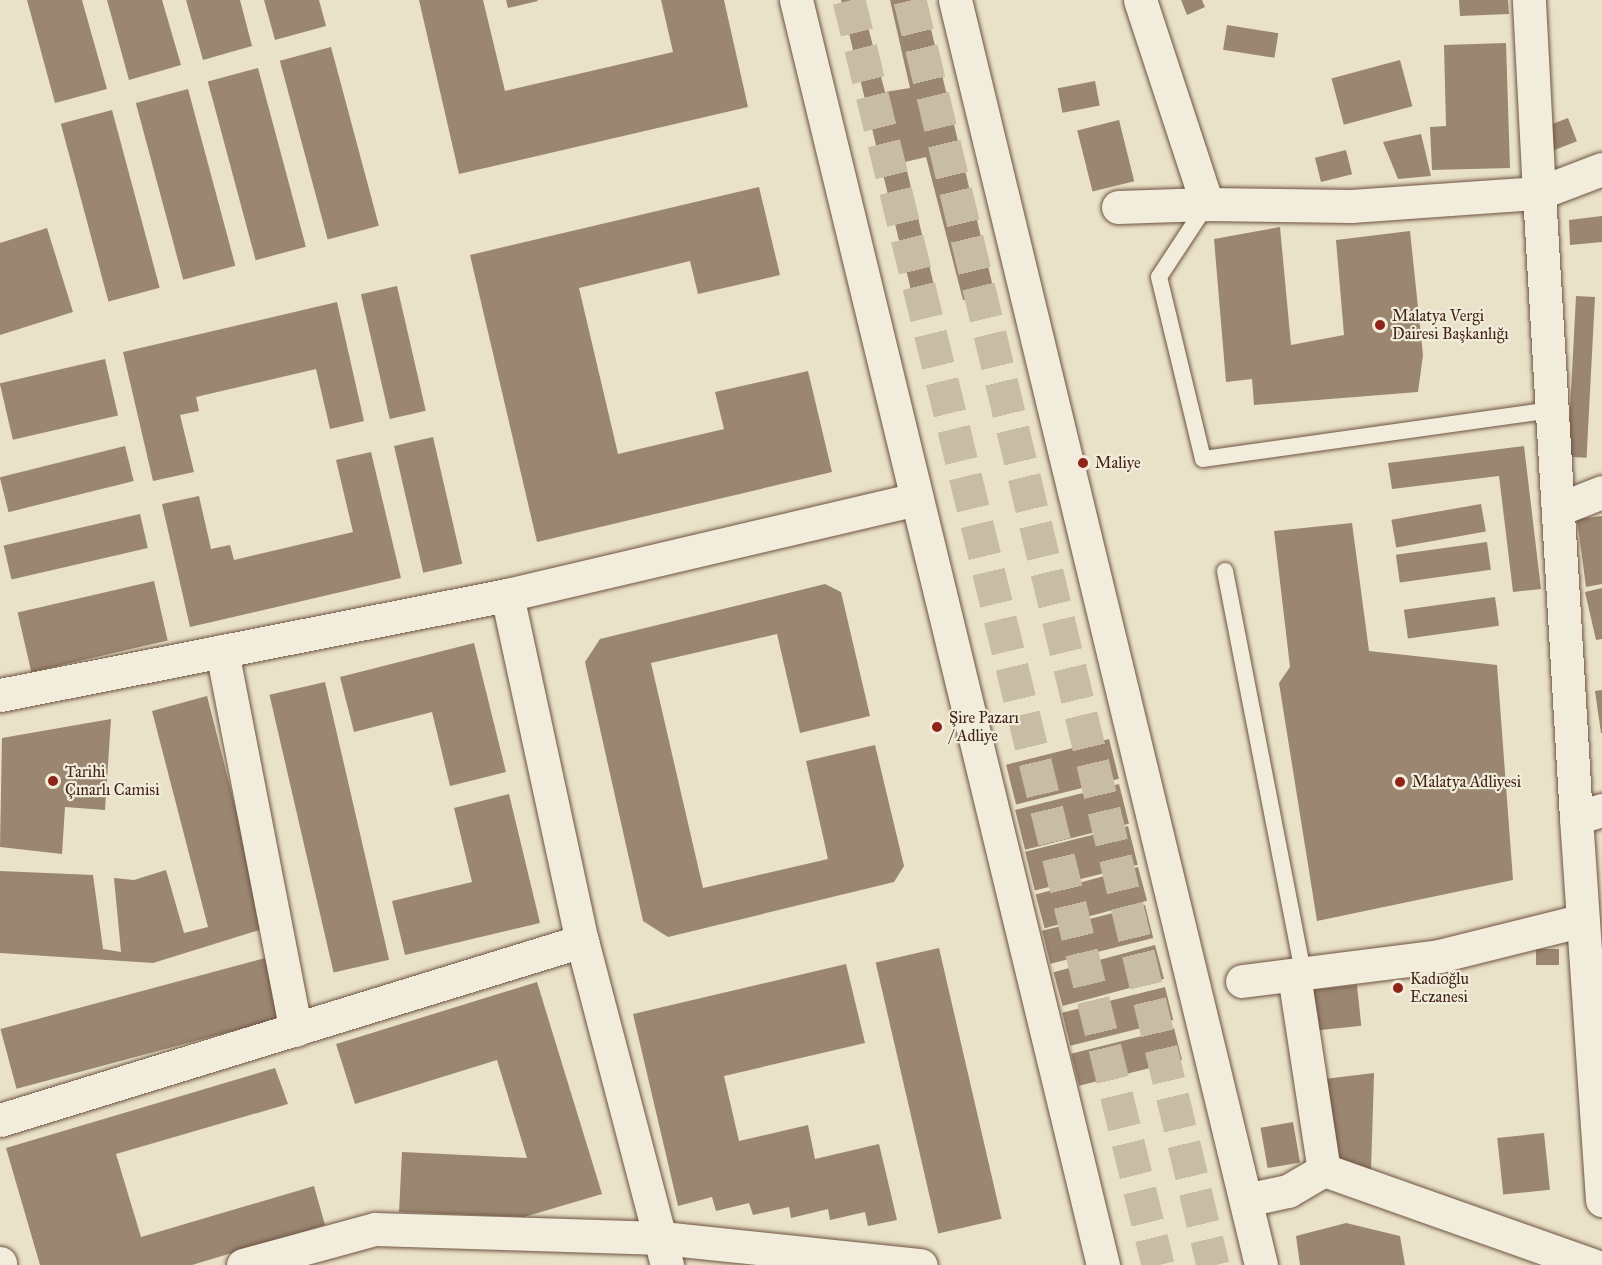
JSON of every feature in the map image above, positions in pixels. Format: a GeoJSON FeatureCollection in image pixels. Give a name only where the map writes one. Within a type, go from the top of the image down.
{"type":"FeatureCollection","features":[{"type":"Feature","properties":{"kind":"street"},"geometry":{"type":"LineString","coordinates":[[796,0],[1102,1265]]}},
{"type":"Feature","properties":{"kind":"street"},"geometry":{"type":"LineString","coordinates":[[955,0],[1261,1265]]}},
{"type":"Feature","properties":{"kind":"street"},"geometry":{"type":"LineString","coordinates":[[1140,0],[1207,204]]}},
{"type":"Feature","properties":{"kind":"street"},"geometry":{"type":"LineString","coordinates":[[1529,0],[1559,509],[1589,814],[1583,920],[1602,1200]]}},
{"type":"Feature","properties":{"kind":"street"},"geometry":{"type":"LineString","coordinates":[[1118,207],[1207,204],[1352,206],[1539,193],[1602,169]]}},
{"type":"Feature","properties":{"kind":"street"},"geometry":{"type":"LineString","coordinates":[[1559,509],[1602,492]]}},
{"type":"Feature","properties":{"kind":"street"},"geometry":{"type":"LineString","coordinates":[[0,695],[507,595],[917,500]]}},
{"type":"Feature","properties":{"kind":"street"},"geometry":{"type":"LineString","coordinates":[[507,595],[582,942],[665,1251]]}},
{"type":"Feature","properties":{"kind":"street"},"geometry":{"type":"LineString","coordinates":[[222,651],[296,1030]]}},
{"type":"Feature","properties":{"kind":"street"},"geometry":{"type":"LineString","coordinates":[[1242,981],[1439,956],[1583,920]]}},
{"type":"Feature","properties":{"kind":"street"},"geometry":{"type":"LineString","coordinates":[[0,1120],[582,942]]}},
{"type":"Feature","properties":{"kind":"street"},"geometry":{"type":"LineString","coordinates":[[1299,974],[1324,1170]]}},
{"type":"Feature","properties":{"kind":"street"},"geometry":{"type":"LineString","coordinates":[[1246,1200],[1288,1191],[1324,1170],[1593,1265]]}},
{"type":"Feature","properties":{"kind":"street"},"geometry":{"type":"LineString","coordinates":[[243,1265],[375,1229],[665,1251],[921,1265]]}},
{"type":"Feature","properties":{"kind":"lane"},"geometry":{"type":"LineString","coordinates":[[1207,204],[1159,277],[1203,459],[1553,410]]}},
{"type":"Feature","properties":{"kind":"lane"},"geometry":{"type":"LineString","coordinates":[[1225,571],[1299,974]]}},
{"type":"Feature","properties":{"kind":"building"},"geometry":{"type":"Polygon","coordinates":[[[27,0],[82,0],[107,89],[55,103],[27,0]]]}},
{"type":"Feature","properties":{"kind":"building"},"geometry":{"type":"Polygon","coordinates":[[[107,0],[162,0],[181,65],[129,80],[107,0]]]}},
{"type":"Feature","properties":{"kind":"building"},"geometry":{"type":"Polygon","coordinates":[[[186,0],[240,0],[252,46],[203,60],[186,0]]]}},
{"type":"Feature","properties":{"kind":"building"},"geometry":{"type":"Polygon","coordinates":[[[264,0],[319,0],[326,26],[275,40],[264,0]]]}},
{"type":"Feature","properties":{"kind":"building"},"geometry":{"type":"Polygon","coordinates":[[[419,0],[483,0],[505,91],[673,52],[661,0],[724,0],[748,107],[459,174],[419,0]]]}},
{"type":"Feature","properties":{"kind":"building"},"geometry":{"type":"Polygon","coordinates":[[[506,0],[537,0],[538,1],[508,8],[506,0]]]}},
{"type":"Feature","properties":{"kind":"building"},"geometry":{"type":"Polygon","coordinates":[[[841,0],[861,0],[885,92],[910,88],[890,0],[924,0],[995,295],[963,300],[926,157],[905,162],[939,307],[916,311],[841,0]]]}},
{"type":"Feature","properties":{"kind":"building"},"geometry":{"type":"Polygon","coordinates":[[[1181,0],[1202,0],[1205,7],[1187,15],[1181,0]]]}},
{"type":"Feature","properties":{"kind":"building"},"geometry":{"type":"Polygon","coordinates":[[[1459,0],[1508,0],[1509,14],[1460,16],[1459,0]]]}},
{"type":"Feature","properties":{"kind":"building"},"geometry":{"type":"Polygon","coordinates":[[[1227,25],[1278,33],[1274,58],[1223,50],[1227,25]]]}},
{"type":"Feature","properties":{"kind":"building"},"geometry":{"type":"Polygon","coordinates":[[[1506,43],[1510,168],[1432,170],[1430,127],[1446,126],[1444,45],[1506,43]]]}},
{"type":"Feature","properties":{"kind":"building"},"geometry":{"type":"Polygon","coordinates":[[[331,47],[379,226],[328,239],[280,61],[331,47]]]}},
{"type":"Feature","properties":{"kind":"building"},"geometry":{"type":"Polygon","coordinates":[[[1400,60],[1412,106],[1344,125],[1331,78],[1400,60]]]}},
{"type":"Feature","properties":{"kind":"building"},"geometry":{"type":"Polygon","coordinates":[[[258,68],[306,247],[256,260],[208,81],[258,68]]]}},
{"type":"Feature","properties":{"kind":"building"},"geometry":{"type":"Polygon","coordinates":[[[1095,81],[1100,106],[1062,113],[1058,88],[1095,81]]]}},
{"type":"Feature","properties":{"kind":"building"},"geometry":{"type":"Polygon","coordinates":[[[188,89],[235,266],[183,280],[136,103],[188,89]]]}},
{"type":"Feature","properties":{"kind":"building"},"geometry":{"type":"Polygon","coordinates":[[[112,110],[160,288],[108,301],[61,124],[112,110]]]}},
{"type":"Feature","properties":{"kind":"building"},"geometry":{"type":"Polygon","coordinates":[[[1568,118],[1577,141],[1553,151],[1544,127],[1568,118]]]}},
{"type":"Feature","properties":{"kind":"building"},"geometry":{"type":"Polygon","coordinates":[[[1119,120],[1134,181],[1093,192],[1077,130],[1119,120]]]}},
{"type":"Feature","properties":{"kind":"building"},"geometry":{"type":"Polygon","coordinates":[[[1421,134],[1431,176],[1398,179],[1383,142],[1421,134]]]}},
{"type":"Feature","properties":{"kind":"building"},"geometry":{"type":"Polygon","coordinates":[[[1346,150],[1352,174],[1321,182],[1315,158],[1346,150]]]}},
{"type":"Feature","properties":{"kind":"building"},"geometry":{"type":"Polygon","coordinates":[[[759,187],[780,275],[698,294],[690,261],[579,288],[618,454],[724,429],[715,392],[808,371],[832,472],[537,542],[470,255],[759,187]]]}},
{"type":"Feature","properties":{"kind":"building"},"geometry":{"type":"Polygon","coordinates":[[[1602,216],[1602,242],[1570,245],[1569,220],[1602,216]]]}},
{"type":"Feature","properties":{"kind":"building","name":"Malatya Vergi Dairesi Başkanlığı"},"geometry":{"type":"Polygon","coordinates":[[[1280,227],[1291,345],[1344,335],[1336,240],[1410,231],[1423,355],[1418,392],[1254,405],[1252,379],[1226,382],[1214,239],[1280,227]]]}},
{"type":"Feature","properties":{"kind":"building"},"geometry":{"type":"Polygon","coordinates":[[[47,228],[73,312],[0,335],[0,243],[47,228]]]}},
{"type":"Feature","properties":{"kind":"building"},"geometry":{"type":"Polygon","coordinates":[[[397,286],[426,411],[390,419],[361,294],[397,286]]]}},
{"type":"Feature","properties":{"kind":"building"},"geometry":{"type":"Polygon","coordinates":[[[1576,296],[1595,297],[1587,458],[1568,457],[1576,296]]]}},
{"type":"Feature","properties":{"kind":"building"},"geometry":{"type":"Polygon","coordinates":[[[337,302],[364,421],[330,429],[316,369],[196,397],[199,411],[180,415],[194,472],[153,481],[123,352],[337,302]]]}},
{"type":"Feature","properties":{"kind":"building"},"geometry":{"type":"Polygon","coordinates":[[[105,359],[118,416],[13,440],[0,383],[105,359]]]}},
{"type":"Feature","properties":{"kind":"building"},"geometry":{"type":"Polygon","coordinates":[[[433,437],[462,564],[423,573],[394,446],[433,437]]]}},
{"type":"Feature","properties":{"kind":"building"},"geometry":{"type":"Polygon","coordinates":[[[125,446],[134,481],[9,512],[0,477],[125,446]]]}},
{"type":"Feature","properties":{"kind":"building"},"geometry":{"type":"Polygon","coordinates":[[[1524,446],[1541,589],[1513,592],[1499,476],[1392,489],[1388,463],[1524,446]]]}},
{"type":"Feature","properties":{"kind":"building"},"geometry":{"type":"Polygon","coordinates":[[[371,452],[401,578],[190,627],[162,504],[199,496],[211,549],[230,545],[234,560],[353,532],[336,460],[371,452]]]}},
{"type":"Feature","properties":{"kind":"building"},"geometry":{"type":"Polygon","coordinates":[[[1481,504],[1486,532],[1396,547],[1391,520],[1481,504]]]}},
{"type":"Feature","properties":{"kind":"building"},"geometry":{"type":"Polygon","coordinates":[[[140,514],[148,548],[11,580],[4,545],[140,514]]]}},
{"type":"Feature","properties":{"kind":"building"},"geometry":{"type":"Polygon","coordinates":[[[1602,516],[1602,584],[1586,587],[1577,519],[1602,516]]]}},
{"type":"Feature","properties":{"kind":"building","name":"Malatya Adliyesi"},"geometry":{"type":"Polygon","coordinates":[[[1352,523],[1369,651],[1497,665],[1513,880],[1317,921],[1279,683],[1290,667],[1274,531],[1352,523]]]}},
{"type":"Feature","properties":{"kind":"building"},"geometry":{"type":"Polygon","coordinates":[[[1487,542],[1491,570],[1400,583],[1396,555],[1487,542]]]}},
{"type":"Feature","properties":{"kind":"building"},"geometry":{"type":"Polygon","coordinates":[[[154,581],[168,640],[31,672],[18,612],[154,581]]]}},
{"type":"Feature","properties":{"kind":"building"},"geometry":{"type":"Polygon","coordinates":[[[825,584],[841,592],[870,716],[800,733],[777,634],[651,663],[703,888],[828,859],[806,761],[875,745],[904,866],[894,882],[668,937],[643,921],[585,662],[600,639],[825,584]]]}},
{"type":"Feature","properties":{"kind":"building"},"geometry":{"type":"Polygon","coordinates":[[[1602,588],[1602,639],[1596,640],[1585,592],[1602,588]]]}},
{"type":"Feature","properties":{"kind":"building"},"geometry":{"type":"Polygon","coordinates":[[[1495,597],[1499,626],[1408,639],[1404,610],[1495,597]]]}},
{"type":"Feature","properties":{"kind":"building"},"geometry":{"type":"Polygon","coordinates":[[[474,643],[506,772],[450,786],[432,712],[354,732],[340,677],[474,643]]]}},
{"type":"Feature","properties":{"kind":"building"},"geometry":{"type":"Polygon","coordinates":[[[325,682],[389,960],[334,973],[269,695],[325,682]]]}},
{"type":"Feature","properties":{"kind":"building"},"geometry":{"type":"Polygon","coordinates":[[[1602,690],[1602,733],[1601,733],[1595,691],[1602,690]]]}},
{"type":"Feature","properties":{"kind":"building"},"geometry":{"type":"Polygon","coordinates":[[[207,696],[266,928],[153,963],[0,953],[0,871],[93,875],[103,949],[121,952],[114,878],[134,880],[166,870],[184,933],[208,927],[152,711],[207,696]]]}},
{"type":"Feature","properties":{"kind":"building","name":"Tarihi Çınarlı Camisi"},"geometry":{"type":"Polygon","coordinates":[[[111,719],[105,810],[65,807],[62,854],[0,847],[2,738],[111,719]]]}},
{"type":"Feature","properties":{"kind":"building"},"geometry":{"type":"Polygon","coordinates":[[[1109,739],[1119,779],[1016,804],[1006,765],[1109,739]]]}},
{"type":"Feature","properties":{"kind":"building"},"geometry":{"type":"Polygon","coordinates":[[[1119,784],[1129,824],[1025,850],[1015,810],[1119,784]]]}},
{"type":"Feature","properties":{"kind":"building"},"geometry":{"type":"Polygon","coordinates":[[[509,794],[540,923],[405,955],[392,901],[472,882],[454,808],[509,794]]]}},
{"type":"Feature","properties":{"kind":"building"},"geometry":{"type":"Polygon","coordinates":[[[1128,826],[1138,865],[1035,890],[1025,852],[1128,826]]]}},
{"type":"Feature","properties":{"kind":"building"},"geometry":{"type":"Polygon","coordinates":[[[1138,867],[1147,901],[1045,928],[1036,894],[1138,867]]]}},
{"type":"Feature","properties":{"kind":"building"},"geometry":{"type":"Polygon","coordinates":[[[1145,905],[1153,938],[1050,964],[1042,931],[1145,905]]]}},
{"type":"Feature","properties":{"kind":"building"},"geometry":{"type":"Polygon","coordinates":[[[1155,945],[1164,979],[1063,1006],[1054,972],[1155,945]]]}},
{"type":"Feature","properties":{"kind":"building"},"geometry":{"type":"Polygon","coordinates":[[[939,948],[1002,1219],[938,1233],[876,963],[939,948]]]}},
{"type":"Feature","properties":{"kind":"building"},"geometry":{"type":"Polygon","coordinates":[[[1536,949],[1559,949],[1559,965],[1536,965],[1536,949]]]}},
{"type":"Feature","properties":{"kind":"building"},"geometry":{"type":"Polygon","coordinates":[[[269,957],[285,1017],[17,1089],[0,1029],[269,957]]]}},
{"type":"Feature","properties":{"kind":"building"},"geometry":{"type":"Polygon","coordinates":[[[846,964],[865,1043],[724,1076],[739,1141],[808,1125],[815,1159],[879,1144],[897,1220],[868,1226],[865,1212],[830,1220],[828,1209],[791,1218],[789,1207],[753,1215],[749,1203],[716,1211],[712,1197],[678,1206],[633,1014],[846,964]]]}},
{"type":"Feature","properties":{"kind":"building"},"geometry":{"type":"Polygon","coordinates":[[[537,982],[602,1194],[524,1217],[399,1212],[402,1152],[527,1158],[497,1060],[355,1104],[336,1044],[537,982]]]}},
{"type":"Feature","properties":{"kind":"building"},"geometry":{"type":"Polygon","coordinates":[[[1357,985],[1361,1026],[1317,1030],[1312,990],[1357,985]]]}},
{"type":"Feature","properties":{"kind":"building"},"geometry":{"type":"Polygon","coordinates":[[[1165,987],[1173,1020],[1070,1046],[1062,1013],[1165,987]]]}},
{"type":"Feature","properties":{"kind":"building"},"geometry":{"type":"Polygon","coordinates":[[[1174,1028],[1182,1060],[1079,1086],[1071,1054],[1174,1028]]]}},
{"type":"Feature","properties":{"kind":"building"},"geometry":{"type":"Polygon","coordinates":[[[275,1068],[288,1104],[116,1154],[141,1237],[314,1186],[325,1225],[192,1265],[40,1265],[6,1148],[275,1068]]]}},
{"type":"Feature","properties":{"kind":"building"},"geometry":{"type":"Polygon","coordinates":[[[1374,1073],[1371,1171],[1332,1155],[1324,1079],[1374,1073]]]}},
{"type":"Feature","properties":{"kind":"building"},"geometry":{"type":"Polygon","coordinates":[[[1293,1122],[1300,1162],[1268,1168],[1261,1128],[1293,1122]]]}},
{"type":"Feature","properties":{"kind":"building"},"geometry":{"type":"Polygon","coordinates":[[[1544,1133],[1550,1190],[1503,1195],[1497,1138],[1544,1133]]]}},
{"type":"Feature","properties":{"kind":"building"},"geometry":{"type":"Polygon","coordinates":[[[1346,1223],[1400,1236],[1405,1265],[1300,1265],[1296,1236],[1346,1223]]]}},
{"type":"Feature","properties":{"kind":"tunnel"},"geometry":{"type":"LineString","coordinates":[[849,0],[1158,1265]]}},
{"type":"Feature","properties":{"kind":"tunnel"},"geometry":{"type":"LineString","coordinates":[[910,0],[1213,1265]]}},
{"type":"Feature","properties":{"kind":"place","name":"Malatya Vergi Dairesi Başkanlığı"},"geometry":{"type":"Point","coordinates":[1380,325]}},
{"type":"Feature","properties":{"kind":"place","name":"Maliye"},"geometry":{"type":"Point","coordinates":[1083,463]}},
{"type":"Feature","properties":{"kind":"place","name":"Şire Pazarı / Adliye"},"geometry":{"type":"Point","coordinates":[937,727]}},
{"type":"Feature","properties":{"kind":"place","name":"Tarihi Çınarlı Camisi"},"geometry":{"type":"Point","coordinates":[53,781]}},
{"type":"Feature","properties":{"kind":"place","name":"Malatya Adliyesi"},"geometry":{"type":"Point","coordinates":[1400,782]}},
{"type":"Feature","properties":{"kind":"place","name":"Kadıoğlu Eczanesi"},"geometry":{"type":"Point","coordinates":[1398,988]}}]}
